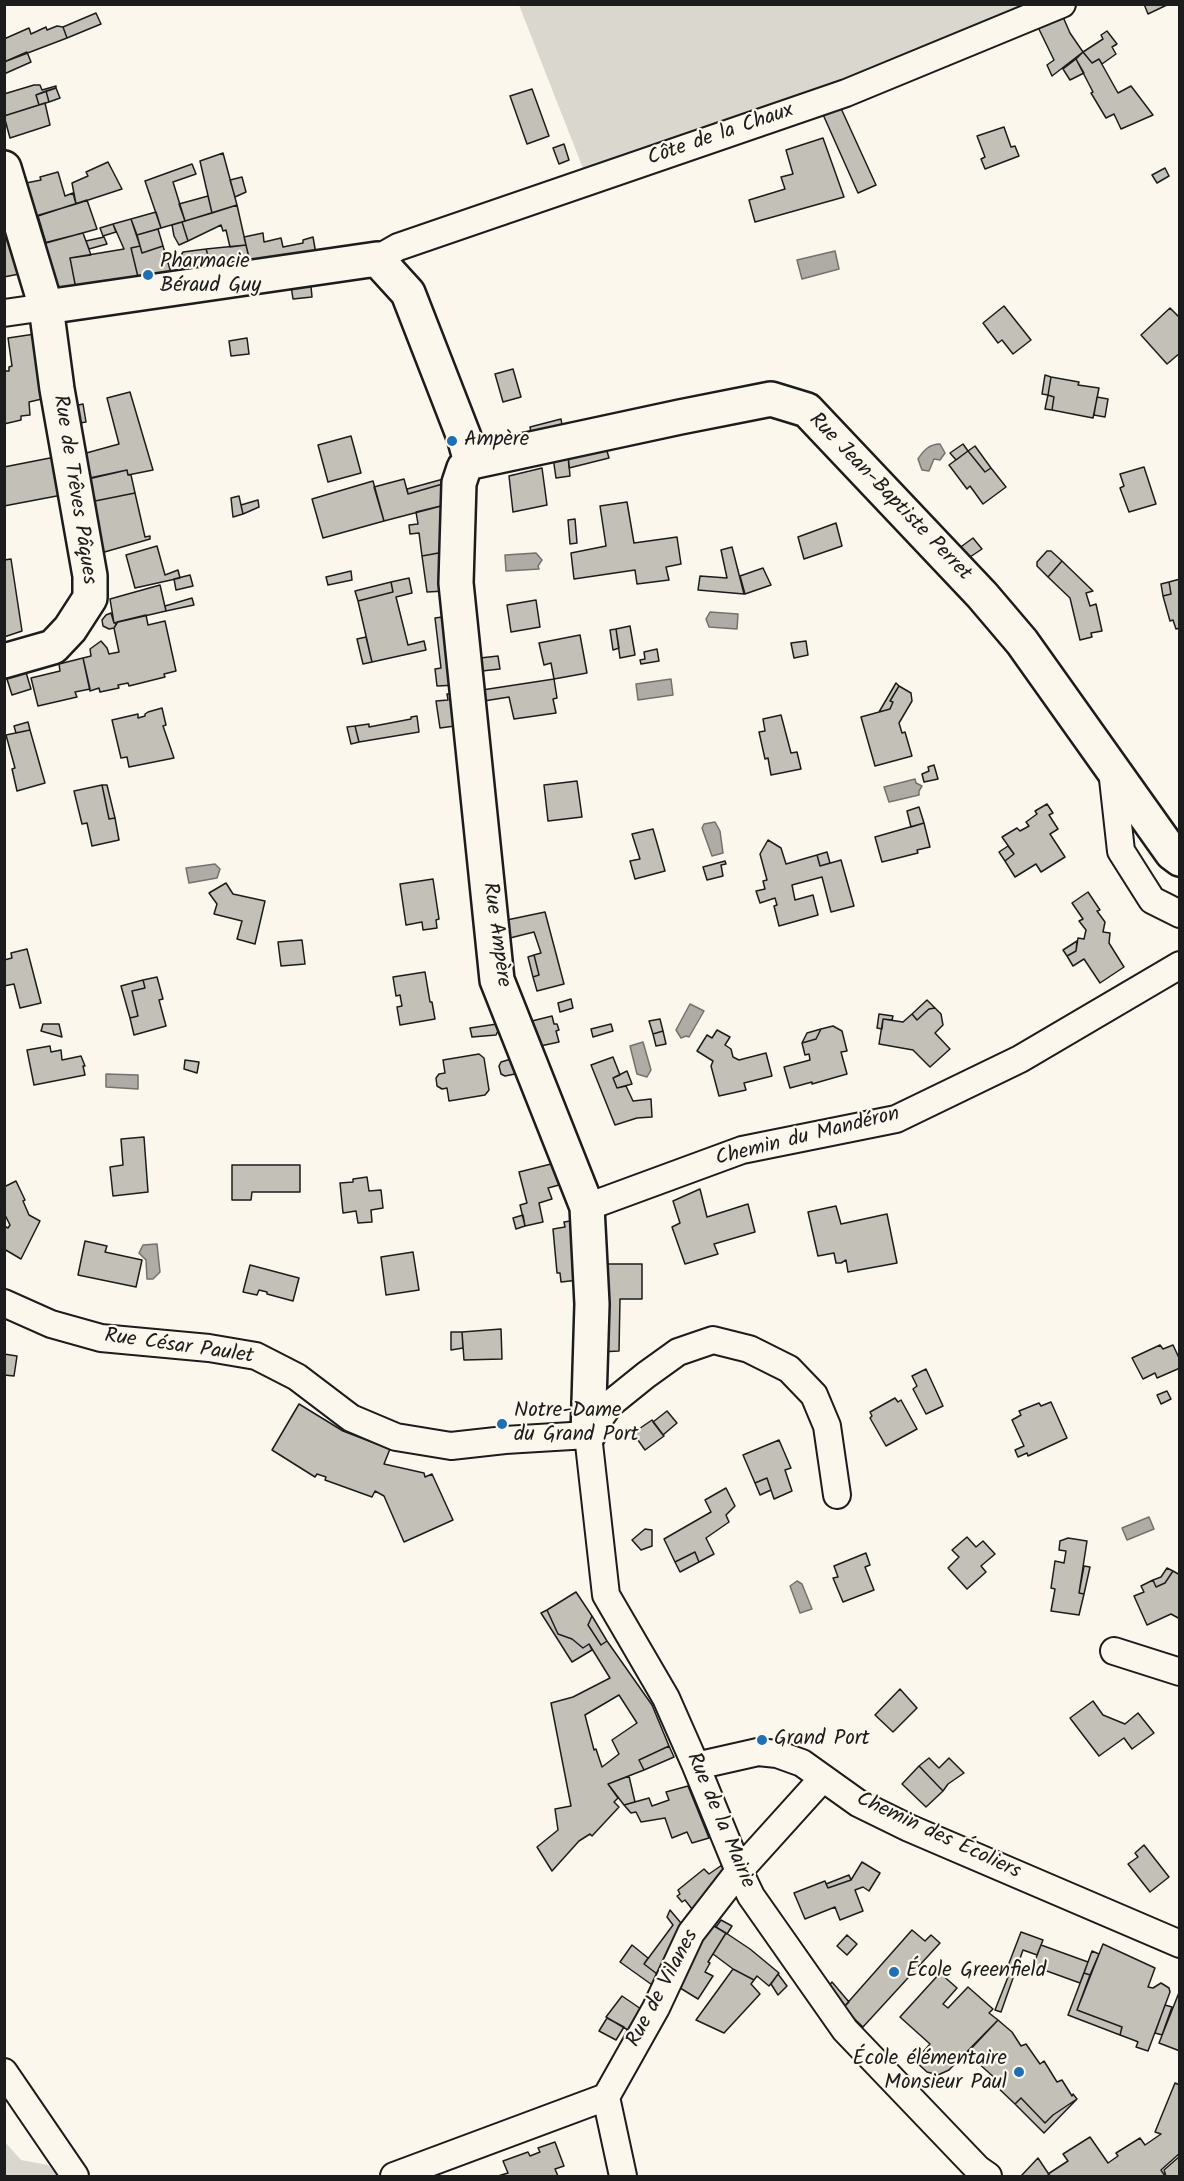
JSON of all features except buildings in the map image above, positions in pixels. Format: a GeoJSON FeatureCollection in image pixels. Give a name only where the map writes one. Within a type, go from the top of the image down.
{"type":"FeatureCollection","features":[{"type":"Feature","properties":{"kind":"street","name":"Côte de la Chaux"},"geometry":{"type":"LineString","coordinates":[[377,259],[398,247],[846,93],[1062,4]]}},
{"type":"Feature","properties":{"kind":"street","name":"Rue de Trêves Pâques"},"geometry":{"type":"LineString","coordinates":[[4,661],[52,647],[70,629],[90,598],[90,576],[45,308],[5,173]]}},
{"type":"Feature","properties":{"kind":"street"},"geometry":{"type":"LineString","coordinates":[[4,313],[377,259],[408,293],[464,437],[471,462]]}},
{"type":"Feature","properties":{"kind":"street","name":"Rue Jean-Baptiste Perret"},"geometry":{"type":"LineString","coordinates":[[471,462],[771,399],[807,410],[982,595],[1022,642],[1172,853],[1179,859]]}},
{"type":"Feature","properties":{"kind":"street","name":"Rue Ampère"},"geometry":{"type":"LineString","coordinates":[[471,462],[464,468],[459,483],[456,583],[497,980],[587,1208],[592,1304],[588,1435]]}},
{"type":"Feature","properties":{"kind":"street"},"geometry":{"type":"LineString","coordinates":[[1112,770],[1122,850],[1152,900],[1179,914]]}},
{"type":"Feature","properties":{"kind":"street","name":"Chemin du Mandéron"},"geometry":{"type":"LineString","coordinates":[[587,1208],[742,1150],[896,1119],[1020,1059],[1179,964]]}},
{"type":"Feature","properties":{"kind":"street","name":"Rue César Paulet"},"geometry":{"type":"LineString","coordinates":[[4,1303],[51,1323],[101,1338],[208,1348],[256,1356],[297,1377],[351,1418],[396,1437],[451,1446],[588,1435]]}},
{"type":"Feature","properties":{"kind":"street"},"geometry":{"type":"LineString","coordinates":[[588,1435],[610,1404],[646,1375],[678,1352],[713,1340],[749,1350],[789,1369],[814,1395],[827,1426],[837,1495]]}},
{"type":"Feature","properties":{"kind":"street","name":"Rue de la Mairie"},"geometry":{"type":"LineString","coordinates":[[588,1435],[606,1595],[666,1698],[751,1896],[845,2030],[978,2169],[988,2176]]}},
{"type":"Feature","properties":{"kind":"street"},"geometry":{"type":"LineString","coordinates":[[1114,1652],[1179,1672]]}},
{"type":"Feature","properties":{"kind":"street","name":"Chemin des Écoliers"},"geometry":{"type":"LineString","coordinates":[[696,1766],[758,1752],[802,1763],[858,1803],[909,1828],[1179,1944]]}},
{"type":"Feature","properties":{"kind":"street","name":"Rue de Vilanes"},"geometry":{"type":"LineString","coordinates":[[606,2097],[656,2008],[691,1933],[739,1871],[824,1778]]}},
{"type":"Feature","properties":{"kind":"street"},"geometry":{"type":"LineString","coordinates":[[4,2072],[75,2176]]}},
{"type":"Feature","properties":{"kind":"street"},"geometry":{"type":"LineString","coordinates":[[394,2176],[606,2097],[623,2176]]}},
{"type":"Feature","properties":{"kind":"shaded area"},"geometry":{"type":"Polygon","coordinates":[[[519,5],[1037,5],[586,176],[519,5]]]}},
{"type":"Feature","properties":{"kind":"shaded area"},"geometry":{"type":"Polygon","coordinates":[[[835,251],[839,269],[802,279],[797,260],[835,251]]]}},
{"type":"Feature","properties":{"kind":"shaded area"},"geometry":{"type":"Polygon","coordinates":[[[940,444],[945,453],[940,460],[934,459],[929,471],[922,470],[918,459],[920,456],[930,447],[940,444]]]}},
{"type":"Feature","properties":{"kind":"shaded area"},"geometry":{"type":"Polygon","coordinates":[[[536,553],[542,560],[538,566],[539,569],[506,571],[505,555],[536,553]]]}},
{"type":"Feature","properties":{"kind":"shaded area"},"geometry":{"type":"Polygon","coordinates":[[[710,612],[738,614],[737,629],[709,627],[706,619],[710,612]]]}},
{"type":"Feature","properties":{"kind":"shaded area"},"geometry":{"type":"Polygon","coordinates":[[[671,679],[673,695],[638,700],[636,684],[671,679]]]}},
{"type":"Feature","properties":{"kind":"shaded area"},"geometry":{"type":"Polygon","coordinates":[[[915,779],[916,783],[922,786],[919,795],[889,802],[884,787],[915,779]]]}},
{"type":"Feature","properties":{"kind":"shaded area"},"geometry":{"type":"Polygon","coordinates":[[[715,822],[720,831],[723,853],[712,856],[702,828],[704,824],[715,822]]]}},
{"type":"Feature","properties":{"kind":"shaded area"},"geometry":{"type":"Polygon","coordinates":[[[215,864],[220,869],[217,878],[189,883],[186,868],[215,864]]]}},
{"type":"Feature","properties":{"kind":"shaded area"},"geometry":{"type":"Polygon","coordinates":[[[690,1004],[704,1011],[689,1037],[681,1038],[676,1030],[690,1004]]]}},
{"type":"Feature","properties":{"kind":"shaded area"},"geometry":{"type":"Polygon","coordinates":[[[643,1042],[651,1070],[647,1077],[637,1074],[630,1046],[643,1042]]]}},
{"type":"Feature","properties":{"kind":"shaded area"},"geometry":{"type":"Polygon","coordinates":[[[106,1074],[138,1075],[138,1089],[106,1087],[106,1074]]]}},
{"type":"Feature","properties":{"kind":"shaded area"},"geometry":{"type":"Polygon","coordinates":[[[157,1244],[160,1272],[153,1279],[147,1279],[146,1260],[139,1253],[143,1245],[157,1244]]]}},
{"type":"Feature","properties":{"kind":"shaded area"},"geometry":{"type":"Polygon","coordinates":[[[1149,1517],[1154,1529],[1127,1540],[1122,1528],[1149,1517]]]}},
{"type":"Feature","properties":{"kind":"shaded area"},"geometry":{"type":"Polygon","coordinates":[[[797,1581],[802,1584],[812,1609],[800,1613],[790,1586],[797,1581]]]}},
{"type":"Feature","properties":{"kind":"shaded area"},"geometry":{"type":"Polygon","coordinates":[[[5,2142],[21,2160],[48,2165],[59,2176],[5,2176],[5,2142]]]}},
{"type":"Feature","properties":{"kind":"place","name":"Pharmacie Béraud Guy"},"geometry":{"type":"Point","coordinates":[148,275]}},
{"type":"Feature","properties":{"kind":"place","name":"Ampère"},"geometry":{"type":"Point","coordinates":[452,441]}},
{"type":"Feature","properties":{"kind":"place","name":"Notre-Dame du Grand Port"},"geometry":{"type":"Point","coordinates":[502,1424]}},
{"type":"Feature","properties":{"kind":"place","name":"Grand Port"},"geometry":{"type":"Point","coordinates":[762,1740]}},
{"type":"Feature","properties":{"kind":"place","name":"École Greenfield"},"geometry":{"type":"Point","coordinates":[894,1972]}},
{"type":"Feature","properties":{"kind":"place","name":"École élémentaire Monsieur Paul"},"geometry":{"type":"Point","coordinates":[1019,2072]}}]}
